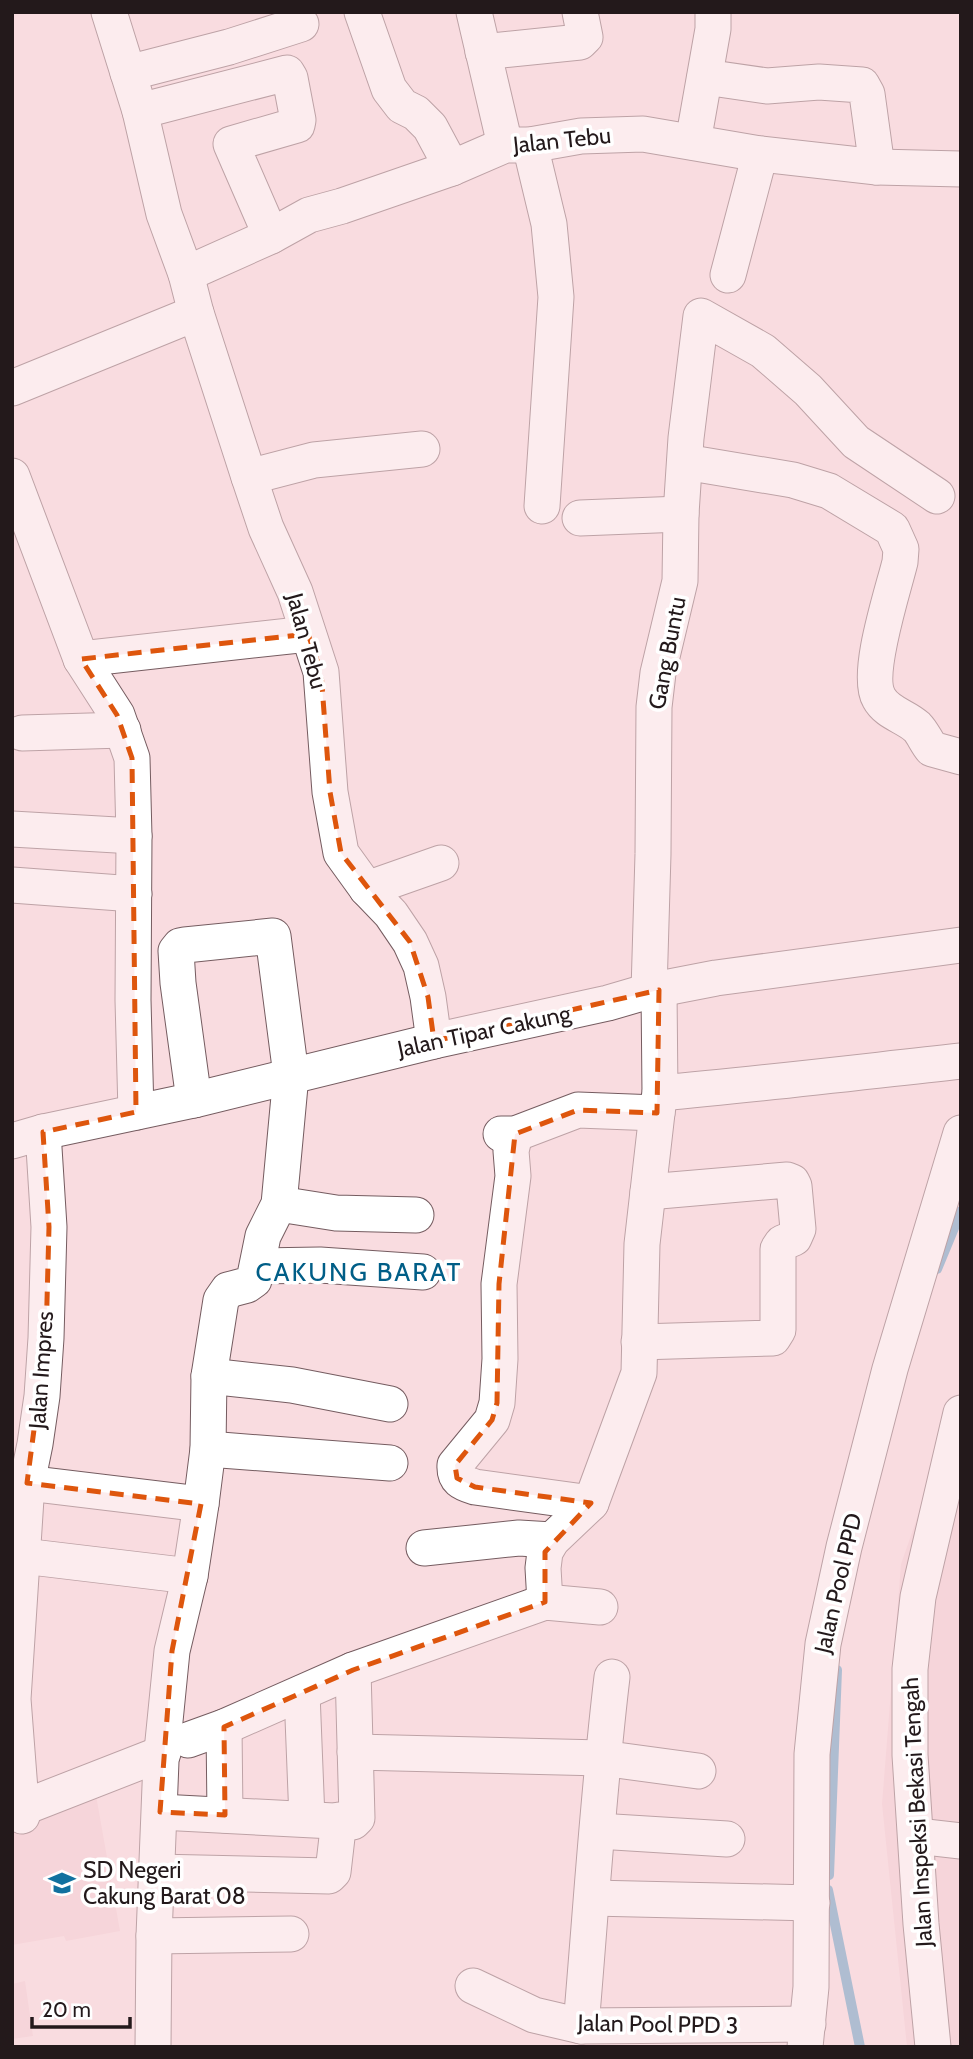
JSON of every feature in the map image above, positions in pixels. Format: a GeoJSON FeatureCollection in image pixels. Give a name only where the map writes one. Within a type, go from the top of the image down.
{"type":"FeatureCollection","features":[{"type":"Feature","properties":{"kind":"street","name":"Jalan Tebu"},"geometry":{"type":"LineString","coordinates":[[109,12],[140,111],[164,214],[186,274],[248,477],[295,592],[321,673],[330,792],[341,853],[410,942],[421,966],[434,1041]]}},
{"type":"Feature","properties":{"kind":"street"},"geometry":{"type":"LineString","coordinates":[[362,12],[389,89],[402,106],[416,113],[430,127],[452,168]]}},
{"type":"Feature","properties":{"kind":"street"},"geometry":{"type":"LineString","coordinates":[[474,12],[483,52],[548,223],[556,297],[542,506]]}},
{"type":"Feature","properties":{"kind":"street"},"geometry":{"type":"LineString","coordinates":[[483,52],[580,42],[585,37],[580,12]]}},
{"type":"Feature","properties":{"kind":"street"},"geometry":{"type":"LineString","coordinates":[[693,142],[713,12]]}},
{"type":"Feature","properties":{"kind":"street"},"geometry":{"type":"LineString","coordinates":[[128,73],[229,47],[301,24]]}},
{"type":"Feature","properties":{"kind":"street"},"geometry":{"type":"LineString","coordinates":[[140,111],[287,73],[297,125],[234,143],[231,148],[271,236]]}},
{"type":"Feature","properties":{"kind":"street"},"geometry":{"type":"LineString","coordinates":[[705,77],[767,86],[819,82],[862,85],[867,94],[877,167]]}},
{"type":"Feature","properties":{"kind":"street","name":"Jalan Tebu"},"geometry":{"type":"LineString","coordinates":[[186,274],[271,236],[309,215],[517,145],[581,136],[643,134],[760,154],[877,167],[961,169]]}},
{"type":"Feature","properties":{"kind":"street"},"geometry":{"type":"LineString","coordinates":[[728,275],[760,154]]}},
{"type":"Feature","properties":{"kind":"street"},"geometry":{"type":"LineString","coordinates":[[12,388],[196,313]]}},
{"type":"Feature","properties":{"kind":"street","name":"Gang Buntu"},"geometry":{"type":"LineString","coordinates":[[591,1503],[639,1373],[642,1244],[658,1103],[654,990],[654,707],[658,673],[680,581],[686,438],[701,316],[763,351],[808,390],[856,442],[937,496]]}},
{"type":"Feature","properties":{"kind":"street"},"geometry":{"type":"LineString","coordinates":[[248,477],[314,460],[422,449]]}},
{"type":"Feature","properties":{"kind":"street"},"geometry":{"type":"LineString","coordinates":[[685,462],[807,483],[829,491],[892,529],[901,549],[900,562],[874,672],[878,698],[886,708],[916,726],[932,749],[961,757]]}},
{"type":"Feature","properties":{"kind":"street"},"geometry":{"type":"LineString","coordinates":[[12,476],[81,659],[117,715],[132,758],[136,1112]]}},
{"type":"Feature","properties":{"kind":"street"},"geometry":{"type":"LineString","coordinates":[[580,518],[681,514]]}},
{"type":"Feature","properties":{"kind":"street"},"geometry":{"type":"LineString","coordinates":[[81,659],[308,634]]}},
{"type":"Feature","properties":{"kind":"street"},"geometry":{"type":"LineString","coordinates":[[22,733],[123,730]]}},
{"type":"Feature","properties":{"kind":"street"},"geometry":{"type":"LineString","coordinates":[[12,829],[134,836]]}},
{"type":"Feature","properties":{"kind":"street"},"geometry":{"type":"LineString","coordinates":[[367,889],[441,863]]}},
{"type":"Feature","properties":{"kind":"street"},"geometry":{"type":"LineString","coordinates":[[12,885],[134,894]]}},
{"type":"Feature","properties":{"kind":"street"},"geometry":{"type":"LineString","coordinates":[[153,2047],[154,1936],[160,1812],[175,1746],[172,1651],[190,1576],[201,1504],[208,1449],[209,1376],[220,1300],[224,1293],[254,1280],[263,1236],[279,1204],[291,1075],[273,936],[180,946],[175,956],[194,1100]]}},
{"type":"Feature","properties":{"kind":"street","name":"Jalan Tipar Cakung"},"geometry":{"type":"LineString","coordinates":[[27,1137],[608,1003],[654,990],[716,978],[961,945]]}},
{"type":"Feature","properties":{"kind":"street"},"geometry":{"type":"LineString","coordinates":[[591,1503],[475,1487],[461,1482],[454,1473],[455,1465],[492,1420],[497,1403],[500,1359],[499,1284],[513,1175],[508,1134],[579,1110],[658,1103],[773,1081],[961,1062]]}},
{"type":"Feature","properties":{"kind":"street","name":"Jalan Pool PPD"},"geometry":{"type":"LineString","coordinates":[[807,2036],[811,1987],[812,1754],[822,1644],[886,1382],[961,1133]]}},
{"type":"Feature","properties":{"kind":"street","name":"Jalan Impres"},"geometry":{"type":"LineString","coordinates":[[18,1812],[13,1699],[27,1483],[42,1396],[49,1227],[27,1137]]}},
{"type":"Feature","properties":{"kind":"street"},"geometry":{"type":"LineString","coordinates":[[639,1342],[773,1338],[778,1330],[778,1249],[782,1243],[794,1238],[797,1229],[794,1186],[787,1180],[648,1192]]}},
{"type":"Feature","properties":{"kind":"street"},"geometry":{"type":"LineString","coordinates":[[279,1204],[336,1213],[416,1215]]}},
{"type":"Feature","properties":{"kind":"street"},"geometry":{"type":"LineString","coordinates":[[258,1266],[320,1265],[424,1272]]}},
{"type":"Feature","properties":{"kind":"street"},"geometry":{"type":"LineString","coordinates":[[209,1376],[292,1385],[390,1404]]}},
{"type":"Feature","properties":{"kind":"street","name":"Jalan Inspeksi Bekasi Tengah"},"geometry":{"type":"LineString","coordinates":[[933,2047],[909,1755],[910,1669],[913,1631],[935,1516],[961,1413]]}},
{"type":"Feature","properties":{"kind":"street"},"geometry":{"type":"LineString","coordinates":[[208,1449],[390,1463]]}},
{"type":"Feature","properties":{"kind":"street"},"geometry":{"type":"LineString","coordinates":[[27,1483],[201,1504]]}},
{"type":"Feature","properties":{"kind":"street"},"geometry":{"type":"LineString","coordinates":[[545,1602],[545,1552],[552,1540],[591,1503]]}},
{"type":"Feature","properties":{"kind":"street"},"geometry":{"type":"LineString","coordinates":[[424,1548],[519,1538],[552,1540]]}},
{"type":"Feature","properties":{"kind":"street"},"geometry":{"type":"LineString","coordinates":[[23,1556],[190,1576]]}},
{"type":"Feature","properties":{"kind":"street"},"geometry":{"type":"LineString","coordinates":[[18,1812],[224,1727],[353,1670],[545,1602],[600,1606]]}},
{"type":"Feature","properties":{"kind":"street"},"geometry":{"type":"LineString","coordinates":[[160,1812],[353,1822],[357,1818],[353,1670]]}},
{"type":"Feature","properties":{"kind":"street"},"geometry":{"type":"LineString","coordinates":[[581,2026],[602,1758],[612,1677]]}},
{"type":"Feature","properties":{"kind":"street"},"geometry":{"type":"LineString","coordinates":[[156,1872],[329,1877],[333,1872],[302,1693]]}},
{"type":"Feature","properties":{"kind":"street"},"geometry":{"type":"LineString","coordinates":[[224,1727],[225,1815]]}},
{"type":"Feature","properties":{"kind":"street"},"geometry":{"type":"LineString","coordinates":[[355,1752],[602,1758],[698,1771]]}},
{"type":"Feature","properties":{"kind":"street"},"geometry":{"type":"LineString","coordinates":[[598,1831],[727,1839]]}},
{"type":"Feature","properties":{"kind":"street"},"geometry":{"type":"LineString","coordinates":[[917,1836],[961,1841]]}},
{"type":"Feature","properties":{"kind":"street"},"geometry":{"type":"LineString","coordinates":[[592,1898],[812,1903]]}},
{"type":"Feature","properties":{"kind":"street"},"geometry":{"type":"LineString","coordinates":[[154,1936],[291,1934]]}},
{"type":"Feature","properties":{"kind":"street","name":"Jalan Pool PPD 3"},"geometry":{"type":"LineString","coordinates":[[473,1986],[534,2015],[581,2026],[807,2036]]}},
{"type":"Feature","properties":{"kind":"highlighted area"},"geometry":{"type":"Polygon","coordinates":[[[308,634],[321,672],[330,792],[341,853],[410,942],[428,997],[434,1041],[659,990],[657,1113],[578,1110],[515,1134],[499,1284],[497,1403],[492,1420],[455,1465],[457,1478],[475,1487],[591,1503],[545,1552],[545,1602],[353,1670],[224,1727],[225,1815],[160,1812],[172,1651],[201,1504],[27,1483],[46,1338],[49,1227],[43,1132],[136,1112],[132,758],[117,715],[81,659],[308,634]]]}},
{"type":"Feature","properties":{"kind":"shaded area"},"geometry":{"type":"Polygon","coordinates":[[[961,1392],[961,2047],[907,2047],[882,1804],[901,1564],[961,1392]]]}},
{"type":"Feature","properties":{"kind":"shaded area","name":"SD Negeri Cakung Barat 08"},"geometry":{"type":"Polygon","coordinates":[[[96,1795],[120,1931],[66,1941],[64,1936],[12,1945],[12,1815],[96,1795]]]}},
{"type":"Feature","properties":{"kind":"shaded area"},"geometry":{"type":"Polygon","coordinates":[[[25,1981],[33,2036],[12,2039],[12,1984],[25,1981]]]}},
{"type":"Feature","properties":{"kind":"waterway"},"geometry":{"type":"LineString","coordinates":[[937,1269],[961,1211]]}},
{"type":"Feature","properties":{"kind":"waterway"},"geometry":{"type":"LineString","coordinates":[[829,1875],[837,1670]]}},
{"type":"Feature","properties":{"kind":"waterway"},"geometry":{"type":"LineString","coordinates":[[828,1890],[860,2047]]}},
{"type":"Feature","properties":{"kind":"place","name":"SD Negeri Cakung Barat 08"},"geometry":{"type":"Point","coordinates":[62,1883]}},
{"type":"Feature","properties":{"kind":"district","name":"CAKUNG BARAT"},"geometry":{"type":"Point","coordinates":[359,1272]}}]}
